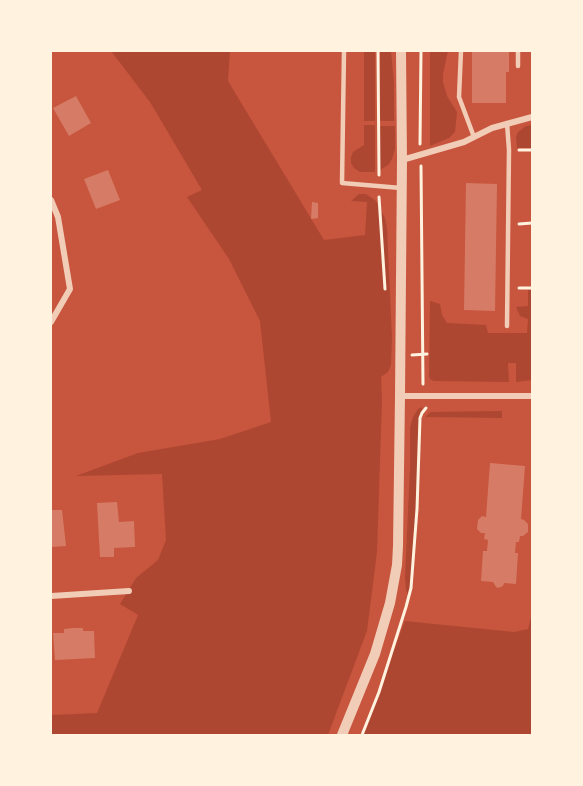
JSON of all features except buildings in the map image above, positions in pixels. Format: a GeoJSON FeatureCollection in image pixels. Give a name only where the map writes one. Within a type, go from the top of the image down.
{"type":"FeatureCollection","features":[{"type":"Feature","properties":{"kind":"street"},"geometry":{"type":"LineString","coordinates":[[342,735],[375,654],[385,622],[394,581],[398,546],[401,355],[401,51]]}},
{"type":"Feature","properties":{"kind":"street"},"geometry":{"type":"LineString","coordinates":[[402,160],[464,142],[492,128],[532,117]]}},
{"type":"Feature","properties":{"kind":"street"},"geometry":{"type":"LineString","coordinates":[[51,200],[58,217],[70,289],[51,322]]}},
{"type":"Feature","properties":{"kind":"street"},"geometry":{"type":"LineString","coordinates":[[400,396],[532,396]]}},
{"type":"Feature","properties":{"kind":"street"},"geometry":{"type":"LineString","coordinates":[[51,596],[129,591]]}},
{"type":"Feature","properties":{"kind":"lane"},"geometry":{"type":"LineString","coordinates":[[344,51],[342,183],[402,188]]}},
{"type":"Feature","properties":{"kind":"lane"},"geometry":{"type":"LineString","coordinates":[[461,51],[459,97],[474,137]]}},
{"type":"Feature","properties":{"kind":"lane"},"geometry":{"type":"LineString","coordinates":[[518,51],[518,66]]}},
{"type":"Feature","properties":{"kind":"lane"},"geometry":{"type":"LineString","coordinates":[[507,123],[509,150],[507,326]]}},
{"type":"Feature","properties":{"kind":"path"},"geometry":{"type":"LineString","coordinates":[[378,51],[379,186],[386,300]]}},
{"type":"Feature","properties":{"kind":"path"},"geometry":{"type":"LineString","coordinates":[[421,51],[423,396]]}},
{"type":"Feature","properties":{"kind":"path"},"geometry":{"type":"LineString","coordinates":[[401,355],[427,354]]}},
{"type":"Feature","properties":{"kind":"shaded area"},"geometry":{"type":"Polygon","coordinates":[[[111,51],[230,51],[228,81],[324,240],[365,235],[367,202],[351,201],[359,194],[366,194],[376,201],[385,218],[392,338],[391,365],[388,372],[381,377],[377,552],[367,631],[328,735],[51,735],[51,715],[97,713],[138,615],[120,604],[136,578],[158,560],[166,540],[162,474],[76,476],[138,453],[220,439],[271,422],[260,321],[229,259],[187,197],[202,190],[150,102],[111,51]]]}},
{"type":"Feature","properties":{"kind":"shaded area"},"geometry":{"type":"Polygon","coordinates":[[[364,51],[375,51],[375,121],[364,121],[364,51]]]}},
{"type":"Feature","properties":{"kind":"shaded area"},"geometry":{"type":"Polygon","coordinates":[[[380,51],[391,51],[394,121],[379,121],[380,51]]]}},
{"type":"Feature","properties":{"kind":"shaded area"},"geometry":{"type":"Polygon","coordinates":[[[430,51],[448,51],[443,82],[447,96],[457,112],[455,132],[449,138],[430,146],[430,51]]]}},
{"type":"Feature","properties":{"kind":"shaded area"},"geometry":{"type":"Polygon","coordinates":[[[364,125],[375,125],[375,172],[360,172],[351,163],[353,152],[364,145],[364,125]]]}},
{"type":"Feature","properties":{"kind":"shaded area"},"geometry":{"type":"Polygon","coordinates":[[[532,125],[532,148],[517,148],[518,132],[532,125]]]}},
{"type":"Feature","properties":{"kind":"shaded area"},"geometry":{"type":"Polygon","coordinates":[[[379,126],[395,126],[395,149],[389,164],[379,171],[379,126]]]}},
{"type":"Feature","properties":{"kind":"shaded area"},"geometry":{"type":"Polygon","coordinates":[[[528,290],[532,290],[532,380],[516,382],[516,363],[508,363],[509,382],[431,380],[429,377],[430,301],[440,304],[442,315],[447,323],[486,325],[488,333],[527,333],[528,319],[520,316],[516,307],[528,306],[528,290]]]}},
{"type":"Feature","properties":{"kind":"shaded area"},"geometry":{"type":"Polygon","coordinates":[[[422,407],[412,574],[408,595],[405,577],[410,428],[413,417],[422,407]]]}},
{"type":"Feature","properties":{"kind":"shaded area"},"geometry":{"type":"Polygon","coordinates":[[[502,411],[502,418],[425,417],[431,412],[502,411]]]}},
{"type":"Feature","properties":{"kind":"shaded area"},"geometry":{"type":"Polygon","coordinates":[[[532,613],[532,735],[361,735],[405,621],[514,632],[528,629],[532,613]]]}}]}
